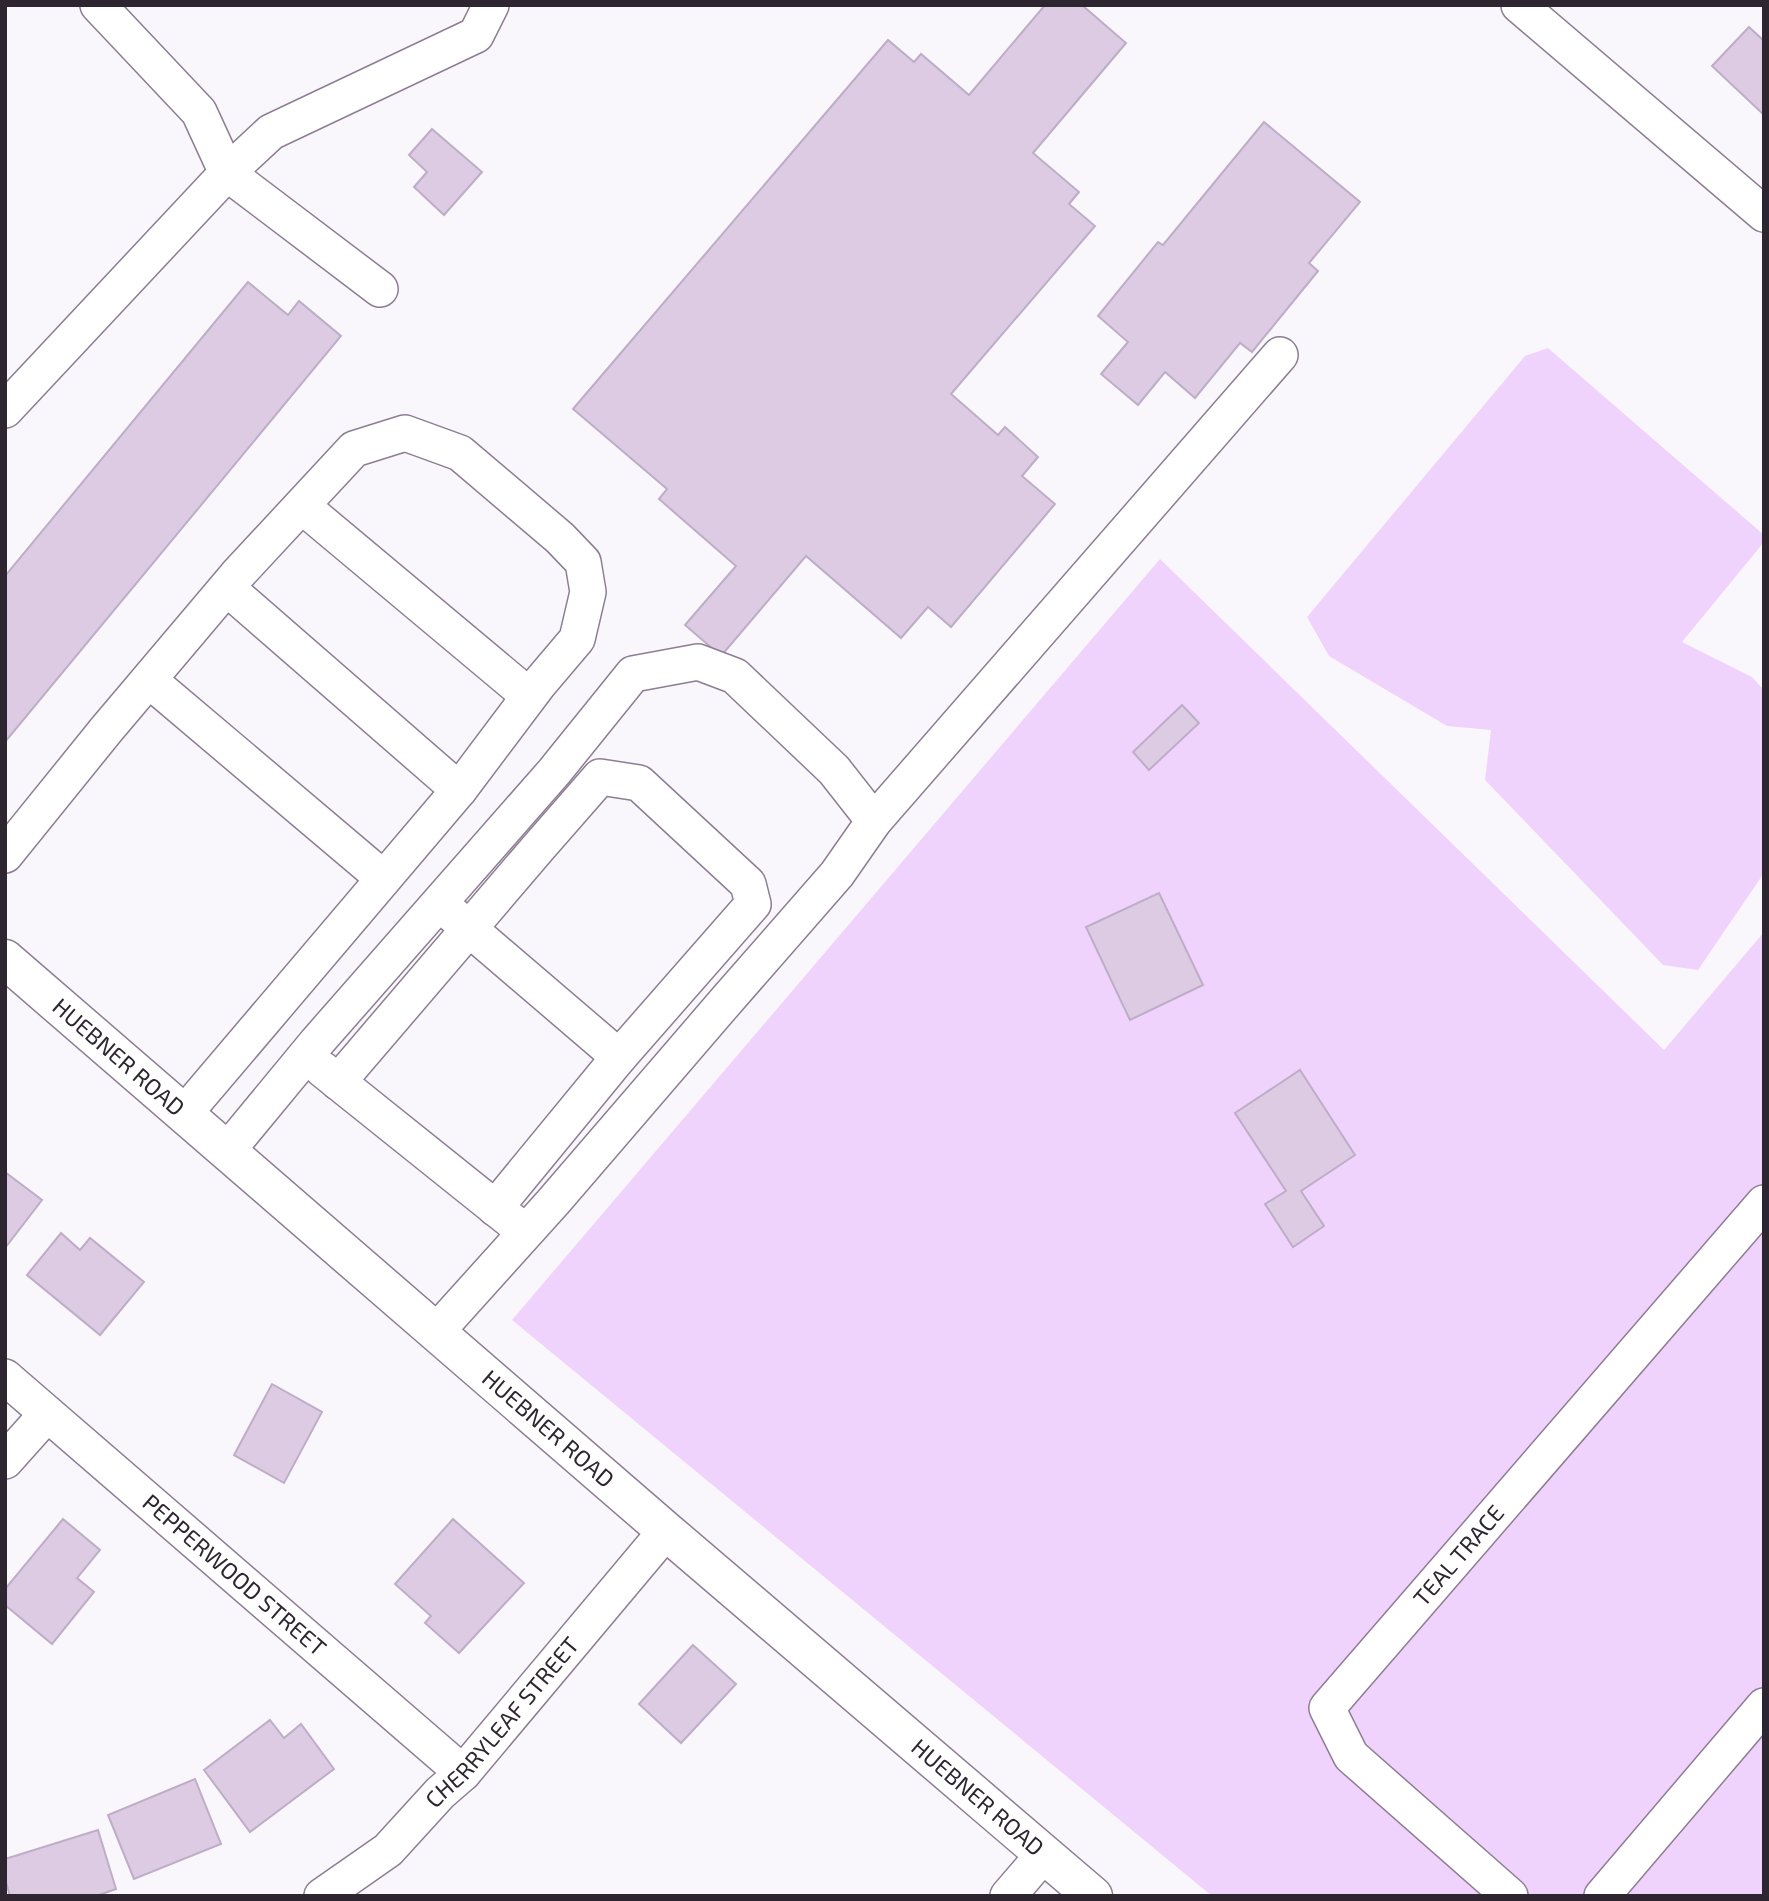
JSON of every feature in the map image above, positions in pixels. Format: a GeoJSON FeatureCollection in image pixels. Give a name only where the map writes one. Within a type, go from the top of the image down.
{"type":"FeatureCollection","features":[{"type":"Feature","properties":{"kind":"main road","name":"HUEBNER ROAD"},"geometry":{"type":"LineString","coordinates":[[5,959],[1093,1896]]}},
{"type":"Feature","properties":{"kind":"street"},"geometry":{"type":"LineString","coordinates":[[98,5],[199,112],[227,173],[380,289]]}},
{"type":"Feature","properties":{"kind":"street"},"geometry":{"type":"LineString","coordinates":[[10,395],[227,173],[271,132],[476,35],[491,5]]}},
{"type":"Feature","properties":{"kind":"street"},"geometry":{"type":"LineString","coordinates":[[1519,5],[1764,214]]}},
{"type":"Feature","properties":{"kind":"street"},"geometry":{"type":"LineString","coordinates":[[436,1332],[526,1233],[837,874],[874,821],[1280,355]]}},
{"type":"Feature","properties":{"kind":"street"},"geometry":{"type":"LineString","coordinates":[[5,855],[227,588],[354,449],[405,433],[460,453],[560,538],[583,562],[588,592],[578,639],[529,696],[459,790],[184,1114]]}},
{"type":"Feature","properties":{"kind":"street"},"geometry":{"type":"LineString","coordinates":[[302,506],[529,696]]}},
{"type":"Feature","properties":{"kind":"street"},"geometry":{"type":"LineString","coordinates":[[227,588],[459,790]]}},
{"type":"Feature","properties":{"kind":"street"},"geometry":{"type":"LineString","coordinates":[[227,1151],[305,1056],[554,772],[633,674],[698,662],[735,676],[834,770],[874,821]]}},
{"type":"Feature","properties":{"kind":"street"},"geometry":{"type":"LineString","coordinates":[[149,680],[383,878]]}},
{"type":"Feature","properties":{"kind":"street"},"geometry":{"type":"LineString","coordinates":[[338,1082],[600,778],[639,783],[748,884],[753,904],[619,1057],[495,1208]]}},
{"type":"Feature","properties":{"kind":"street"},"geometry":{"type":"LineString","coordinates":[[439,903],[619,1057]]}},
{"type":"Feature","properties":{"kind":"street"},"geometry":{"type":"LineString","coordinates":[[305,1056],[526,1233]]}},
{"type":"Feature","properties":{"kind":"street","name":"TEAL TRACE"},"geometry":{"type":"LineString","coordinates":[[1510,1896],[1351,1756],[1327,1709],[1764,1203]]}},
{"type":"Feature","properties":{"kind":"street","name":"PEPPERWOOD STREET"},"geometry":{"type":"LineString","coordinates":[[5,1377],[463,1773]]}},
{"type":"Feature","properties":{"kind":"street"},"geometry":{"type":"LineString","coordinates":[[5,1461],[47,1414]]}},
{"type":"Feature","properties":{"kind":"street","name":"CHERRYLEAF STREET"},"geometry":{"type":"LineString","coordinates":[[322,1896],[388,1850],[440,1793],[463,1773],[666,1531]]}},
{"type":"Feature","properties":{"kind":"street"},"geometry":{"type":"LineString","coordinates":[[1602,1896],[1764,1706]]}},
{"type":"Feature","properties":{"kind":"street"},"geometry":{"type":"LineString","coordinates":[[1008,1896],[1044,1854]]}},
{"type":"Feature","properties":{"kind":"shaded area"},"geometry":{"type":"Polygon","coordinates":[[[1548,348],[1764,535],[1764,542],[1682,642],[1752,677],[1764,690],[1764,873],[1698,970],[1663,965],[1485,780],[1491,730],[1447,726],[1329,656],[1307,617],[1525,356],[1548,348]]]}},
{"type":"Feature","properties":{"kind":"shaded area"},"geometry":{"type":"Polygon","coordinates":[[[1160,559],[1664,1050],[1764,932],[1764,1896],[1212,1896],[512,1320],[1160,559]]]}},
{"type":"Feature","properties":{"kind":"building"},"geometry":{"type":"Polygon","coordinates":[[[1045,5],[1082,5],[1126,43],[1033,153],[1079,192],[1069,204],[1095,226],[951,394],[998,435],[1005,427],[1038,457],[1022,476],[1055,504],[951,627],[928,607],[901,638],[806,556],[721,656],[685,625],[736,566],[659,499],[667,489],[573,409],[888,40],[914,62],[921,54],[969,95],[1045,5]]]}},
{"type":"Feature","properties":{"kind":"building"},"geometry":{"type":"Polygon","coordinates":[[[1749,27],[1764,41],[1764,115],[1712,66],[1749,27]]]}},
{"type":"Feature","properties":{"kind":"building"},"geometry":{"type":"Polygon","coordinates":[[[1264,122],[1360,202],[1309,263],[1318,271],[1252,352],[1240,343],[1195,398],[1165,372],[1138,405],[1101,374],[1128,342],[1098,316],[1158,242],[1163,245],[1264,122]]]}},
{"type":"Feature","properties":{"kind":"building"},"geometry":{"type":"Polygon","coordinates":[[[432,129],[482,172],[444,215],[414,187],[427,172],[409,155],[432,129]]]}},
{"type":"Feature","properties":{"kind":"building"},"geometry":{"type":"Polygon","coordinates":[[[248,282],[288,315],[299,301],[341,336],[5,742],[5,576],[248,282]]]}},
{"type":"Feature","properties":{"kind":"building"},"geometry":{"type":"Polygon","coordinates":[[[1182,705],[1199,723],[1149,770],[1133,752],[1182,705]]]}},
{"type":"Feature","properties":{"kind":"building"},"geometry":{"type":"Polygon","coordinates":[[[1159,893],[1203,985],[1130,1020],[1086,927],[1159,893]]]}},
{"type":"Feature","properties":{"kind":"building"},"geometry":{"type":"Polygon","coordinates":[[[1300,1070],[1355,1155],[1301,1191],[1324,1226],[1293,1247],[1265,1204],[1286,1191],[1235,1113],[1300,1070]]]}},
{"type":"Feature","properties":{"kind":"building"},"geometry":{"type":"Polygon","coordinates":[[[5,1172],[42,1200],[5,1248],[5,1172]]]}},
{"type":"Feature","properties":{"kind":"building"},"geometry":{"type":"Polygon","coordinates":[[[61,1233],[80,1250],[90,1238],[144,1282],[100,1335],[27,1275],[61,1233]]]}},
{"type":"Feature","properties":{"kind":"building"},"geometry":{"type":"Polygon","coordinates":[[[272,1384],[322,1412],[284,1483],[234,1455],[272,1384]]]}},
{"type":"Feature","properties":{"kind":"building"},"geometry":{"type":"Polygon","coordinates":[[[63,1519],[100,1550],[77,1578],[94,1592],[52,1644],[5,1605],[5,1589],[63,1519]]]}},
{"type":"Feature","properties":{"kind":"building"},"geometry":{"type":"Polygon","coordinates":[[[453,1519],[524,1583],[459,1653],[425,1623],[431,1616],[395,1584],[453,1519]]]}},
{"type":"Feature","properties":{"kind":"building"},"geometry":{"type":"Polygon","coordinates":[[[693,1645],[736,1684],[681,1743],[639,1704],[693,1645]]]}},
{"type":"Feature","properties":{"kind":"building"},"geometry":{"type":"Polygon","coordinates":[[[270,1720],[284,1738],[301,1724],[334,1769],[250,1832],[204,1770],[270,1720]]]}},
{"type":"Feature","properties":{"kind":"building"},"geometry":{"type":"Polygon","coordinates":[[[195,1779],[221,1844],[134,1879],[108,1815],[195,1779]]]}},
{"type":"Feature","properties":{"kind":"building"},"geometry":{"type":"Polygon","coordinates":[[[98,1830],[116,1889],[96,1896],[10,1896],[5,1879],[5,1859],[98,1830]]]}}]}
